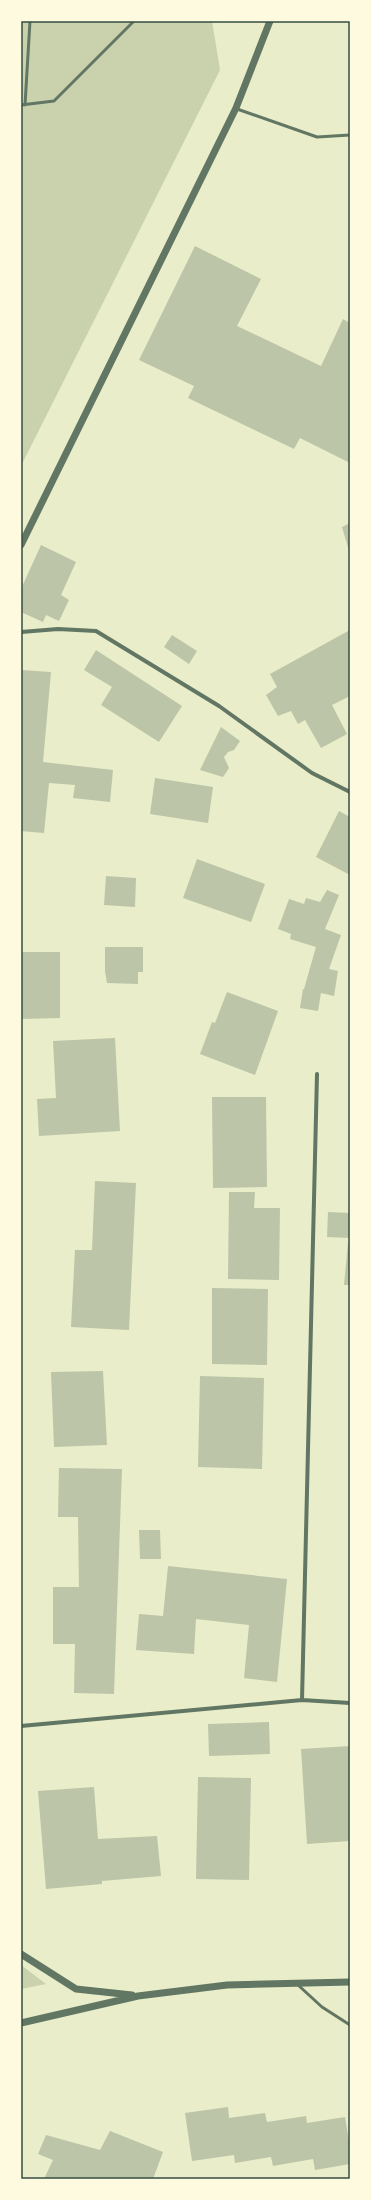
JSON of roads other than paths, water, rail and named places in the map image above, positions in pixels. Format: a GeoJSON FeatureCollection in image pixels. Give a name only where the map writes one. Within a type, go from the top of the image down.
{"type":"FeatureCollection","features":[{"type":"Feature","properties":{"kind":"street"},"geometry":{"type":"LineString","coordinates":[[21,545],[236,108],[270,21]]}},
{"type":"Feature","properties":{"kind":"street"},"geometry":{"type":"LineString","coordinates":[[21,632],[58,629],[96,631],[220,706],[312,773],[350,792]]}},
{"type":"Feature","properties":{"kind":"street"},"geometry":{"type":"LineString","coordinates":[[302,1700],[317,1074]]}},
{"type":"Feature","properties":{"kind":"street"},"geometry":{"type":"LineString","coordinates":[[21,1726],[302,1700],[350,1704]]}},
{"type":"Feature","properties":{"kind":"street"},"geometry":{"type":"LineString","coordinates":[[21,1954],[76,1989],[138,1996]]}},
{"type":"Feature","properties":{"kind":"street"},"geometry":{"type":"LineString","coordinates":[[21,2023],[138,1996],[227,1985],[295,1982],[350,1982]]}},
{"type":"Feature","properties":{"kind":"lane"},"geometry":{"type":"LineString","coordinates":[[30,21],[23,105],[54,101],[134,21]]}},
{"type":"Feature","properties":{"kind":"lane"},"geometry":{"type":"LineString","coordinates":[[236,108],[317,137],[350,135]]}},
{"type":"Feature","properties":{"kind":"lane"},"geometry":{"type":"LineString","coordinates":[[295,1982],[322,2007],[350,2025]]}}]}
